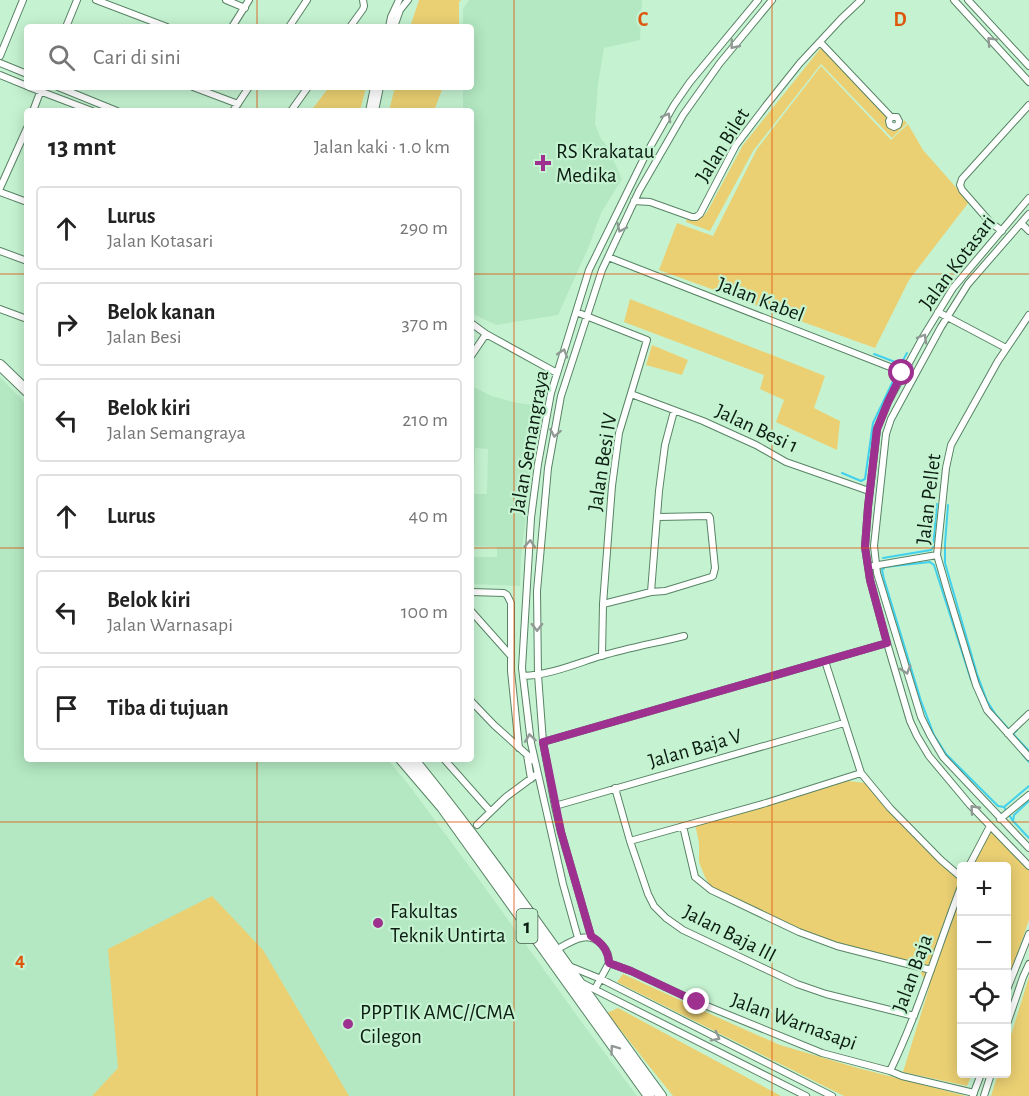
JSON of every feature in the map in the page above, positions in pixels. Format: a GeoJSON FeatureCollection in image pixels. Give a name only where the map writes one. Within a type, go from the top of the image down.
{"type":"FeatureCollection","features":[{"type":"Feature","properties":{"kind":"highway"},"geometry":{"type":"LineString","coordinates":[[0,365],[24,388]]}},
{"type":"Feature","properties":{"kind":"highway","name":"1"},"geometry":{"type":"LineString","coordinates":[[404,762],[442,807],[553,956],[569,966],[661,1096]]}},
{"type":"Feature","properties":{"kind":"highway","name":"1"},"geometry":{"type":"LineString","coordinates":[[415,762],[453,809],[553,956],[564,978],[649,1096]]}},
{"type":"Feature","properties":{"kind":"street"},"geometry":{"type":"LineString","coordinates":[[0,56],[3,42],[22,0]]}},
{"type":"Feature","properties":{"kind":"street"},"geometry":{"type":"LineString","coordinates":[[67,24],[77,0]]}},
{"type":"Feature","properties":{"kind":"street"},"geometry":{"type":"LineString","coordinates":[[96,0],[159,24]]}},
{"type":"Feature","properties":{"kind":"street"},"geometry":{"type":"LineString","coordinates":[[226,0],[245,8]]}},
{"type":"Feature","properties":{"kind":"street"},"geometry":{"type":"LineString","coordinates":[[234,24],[249,0]]}},
{"type":"Feature","properties":{"kind":"street"},"geometry":{"type":"LineString","coordinates":[[291,24],[307,0]]}},
{"type":"Feature","properties":{"kind":"street"},"geometry":{"type":"LineString","coordinates":[[352,24],[363,9],[363,0]]}},
{"type":"Feature","properties":{"kind":"street"},"geometry":{"type":"LineString","coordinates":[[390,24],[399,0]]}},
{"type":"Feature","properties":{"kind":"street"},"geometry":{"type":"LineString","coordinates":[[395,24],[400,10],[408,0]]}},
{"type":"Feature","properties":{"kind":"street","name":"Jalan Semangraya"},"geometry":{"type":"LineString","coordinates":[[578,938],[537,774],[523,676],[522,655],[531,518],[549,405],[589,270],[645,156],[674,105],[758,0]]}},
{"type":"Feature","properties":{"kind":"street","name":"Jalan Semangraya"},"geometry":{"type":"LineString","coordinates":[[591,936],[555,806],[543,742],[538,675],[537,591],[548,468],[561,396],[602,270],[639,191],[683,115],[720,63],[772,0]]}},
{"type":"Feature","properties":{"kind":"street","name":"Jalan Bilet"},"geometry":{"type":"LineString","coordinates":[[634,201],[650,202],[696,218],[736,146],[774,95],[800,63],[861,0]]}},
{"type":"Feature","properties":{"kind":"street"},"geometry":{"type":"LineString","coordinates":[[954,0],[1029,82]]}},
{"type":"Feature","properties":{"kind":"street"},"geometry":{"type":"LineString","coordinates":[[968,0],[1029,66]]}},
{"type":"Feature","properties":{"kind":"street"},"geometry":{"type":"LineString","coordinates":[[820,42],[891,117]]}},
{"type":"Feature","properties":{"kind":"street"},"geometry":{"type":"LineString","coordinates":[[711,56],[720,63]]}},
{"type":"Feature","properties":{"kind":"street"},"geometry":{"type":"LineString","coordinates":[[0,63],[24,73]]}},
{"type":"Feature","properties":{"kind":"street"},"geometry":{"type":"LineString","coordinates":[[0,75],[24,85]]}},
{"type":"Feature","properties":{"kind":"street"},"geometry":{"type":"LineString","coordinates":[[34,108],[41,90],[85,108]]}},
{"type":"Feature","properties":{"kind":"street"},"geometry":{"type":"LineString","coordinates":[[65,90],[110,108]]}},
{"type":"Feature","properties":{"kind":"street"},"geometry":{"type":"LineString","coordinates":[[201,90],[238,104]]}},
{"type":"Feature","properties":{"kind":"street"},"geometry":{"type":"LineString","coordinates":[[235,108],[247,90]]}},
{"type":"Feature","properties":{"kind":"street"},"geometry":{"type":"LineString","coordinates":[[293,108],[306,90]]}},
{"type":"Feature","properties":{"kind":"street"},"geometry":{"type":"LineString","coordinates":[[370,108],[373,90]]}},
{"type":"Feature","properties":{"kind":"street"},"geometry":{"type":"LineString","coordinates":[[376,108],[379,90]]}},
{"type":"Feature","properties":{"kind":"street"},"geometry":{"type":"LineString","coordinates":[[1002,231],[990,222],[960,185],[962,179],[1029,105]]}},
{"type":"Feature","properties":{"kind":"street"},"geometry":{"type":"LineString","coordinates":[[24,144],[0,190],[24,201]]}},
{"type":"Feature","properties":{"kind":"street"},"geometry":{"type":"LineString","coordinates":[[639,191],[650,202]]}},
{"type":"Feature","properties":{"kind":"street","name":"Jalan Kotasari"},"geometry":{"type":"LineString","coordinates":[[1029,198],[953,288],[900,372],[878,426],[869,491],[865,547],[867,567],[887,643],[910,721],[917,736],[929,756],[990,826],[1029,866]]}},
{"type":"Feature","properties":{"kind":"street","name":"Jalan Kotasari"},"geometry":{"type":"LineString","coordinates":[[1029,214],[968,284],[947,317],[891,419],[887,429],[874,546],[878,579],[921,717],[938,750],[1029,848]]}},
{"type":"Feature","properties":{"kind":"street"},"geometry":{"type":"LineString","coordinates":[[1021,224],[1029,231]]}},
{"type":"Feature","properties":{"kind":"street"},"geometry":{"type":"LineString","coordinates":[[0,251],[24,260]]}},
{"type":"Feature","properties":{"kind":"street","name":"Jalan Kabel"},"geometry":{"type":"LineString","coordinates":[[608,257],[900,372]]}},
{"type":"Feature","properties":{"kind":"street"},"geometry":{"type":"LineString","coordinates":[[0,309],[24,318]]}},
{"type":"Feature","properties":{"kind":"street"},"geometry":{"type":"LineString","coordinates":[[576,312],[587,316]]}},
{"type":"Feature","properties":{"kind":"street"},"geometry":{"type":"LineString","coordinates":[[938,312],[1006,348]]}},
{"type":"Feature","properties":{"kind":"street","name":"Jalan Pellet"},"geometry":{"type":"LineString","coordinates":[[1029,315],[1006,348],[951,445],[946,468],[937,555],[976,685],[987,710],[1010,732],[1029,757]]}},
{"type":"Feature","properties":{"kind":"street","name":"Jalan Besi IV"},"geometry":{"type":"LineString","coordinates":[[587,316],[647,340],[619,433],[612,486],[603,604],[602,656]]}},
{"type":"Feature","properties":{"kind":"street"},"geometry":{"type":"LineString","coordinates":[[474,325],[557,373]]}},
{"type":"Feature","properties":{"kind":"street"},"geometry":{"type":"LineString","coordinates":[[474,352],[486,334]]}},
{"type":"Feature","properties":{"kind":"street","name":"Jalan Besi 1"},"geometry":{"type":"LineString","coordinates":[[631,394],[714,426],[786,462],[869,491]]}},
{"type":"Feature","properties":{"kind":"street"},"geometry":{"type":"LineString","coordinates":[[651,592],[665,445],[674,411]]}},
{"type":"Feature","properties":{"kind":"street"},"geometry":{"type":"LineString","coordinates":[[603,604],[651,592],[665,591],[713,576],[715,568],[709,516],[658,517]]}},
{"type":"Feature","properties":{"kind":"street"},"geometry":{"type":"LineString","coordinates":[[867,567],[937,555]]}},
{"type":"Feature","properties":{"kind":"street"},"geometry":{"type":"LineString","coordinates":[[474,592],[504,593],[509,597],[511,603],[511,671],[519,748]]}},
{"type":"Feature","properties":{"kind":"street"},"geometry":{"type":"LineString","coordinates":[[474,614],[511,657]]}},
{"type":"Feature","properties":{"kind":"street"},"geometry":{"type":"LineString","coordinates":[[523,676],[538,675],[602,656],[684,636]]}},
{"type":"Feature","properties":{"kind":"street"},"geometry":{"type":"LineString","coordinates":[[543,742],[887,643]]}},
{"type":"Feature","properties":{"kind":"street"},"geometry":{"type":"LineString","coordinates":[[825,661],[861,773],[890,808],[957,874]]}},
{"type":"Feature","properties":{"kind":"street"},"geometry":{"type":"LineString","coordinates":[[474,704],[535,762]]}},
{"type":"Feature","properties":{"kind":"street"},"geometry":{"type":"LineString","coordinates":[[1010,732],[1029,714]]}},
{"type":"Feature","properties":{"kind":"street","name":"Jalan Baja V"},"geometry":{"type":"LineString","coordinates":[[555,806],[844,723]]}},
{"type":"Feature","properties":{"kind":"street"},"geometry":{"type":"LineString","coordinates":[[929,756],[938,750]]}},
{"type":"Feature","properties":{"kind":"street"},"geometry":{"type":"LineString","coordinates":[[527,755],[531,779]]}},
{"type":"Feature","properties":{"kind":"street"},"geometry":{"type":"LineString","coordinates":[[447,762],[490,811]]}},
{"type":"Feature","properties":{"kind":"street"},"geometry":{"type":"LineString","coordinates":[[630,841],[766,803],[861,773]]}},
{"type":"Feature","properties":{"kind":"street"},"geometry":{"type":"LineString","coordinates":[[477,825],[506,797],[537,774]]}},
{"type":"Feature","properties":{"kind":"street","name":"Jalan Baja III"},"geometry":{"type":"LineString","coordinates":[[615,788],[643,879],[654,906],[666,918],[683,930],[797,984],[826,994],[914,1016]]}},
{"type":"Feature","properties":{"kind":"street"},"geometry":{"type":"LineString","coordinates":[[1001,818],[1029,795]]}},
{"type":"Feature","properties":{"kind":"street"},"geometry":{"type":"LineString","coordinates":[[683,826],[695,877],[711,890],[792,929],[837,946],[931,970]]}},
{"type":"Feature","properties":{"kind":"street"},"geometry":{"type":"LineString","coordinates":[[972,862],[990,826]]}},
{"type":"Feature","properties":{"kind":"street","name":"Jalan Baja"},"geometry":{"type":"LineString","coordinates":[[890,1071],[914,1016],[957,898]]}},
{"type":"Feature","properties":{"kind":"street"},"geometry":{"type":"LineString","coordinates":[[1011,979],[1029,934]]}},
{"type":"Feature","properties":{"kind":"street"},"geometry":{"type":"LineString","coordinates":[[553,956],[578,938],[591,936],[600,941],[605,948],[609,963],[595,989]]}},
{"type":"Feature","properties":{"kind":"street","name":"Jalan Warnasapi"},"geometry":{"type":"LineString","coordinates":[[609,963],[822,1053],[973,1095]]}},
{"type":"Feature","properties":{"kind":"street"},"geometry":{"type":"LineString","coordinates":[[1007,1024],[1029,964]]}},
{"type":"Feature","properties":{"kind":"street"},"geometry":{"type":"LineString","coordinates":[[569,966],[601,979],[832,1096]]}},
{"type":"Feature","properties":{"kind":"street"},"geometry":{"type":"LineString","coordinates":[[564,978],[595,989],[806,1096]]}},
{"type":"Feature","properties":{"kind":"street"},"geometry":{"type":"LineString","coordinates":[[973,1095],[979,1078]]}},
{"type":"Feature","properties":{"kind":"street"},"geometry":{"type":"LineString","coordinates":[[984,1096],[990,1078]]}},
{"type":"Feature","properties":{"kind":"shaded area"},"geometry":{"type":"Polygon","coordinates":[[[419,0],[461,0],[459,2],[459,24],[411,24],[419,0]]]}},
{"type":"Feature","properties":{"kind":"shaded area","name":"RS Krakatau Medika"},"geometry":{"type":"Polygon","coordinates":[[[469,0],[642,0],[640,40],[604,48],[598,84],[595,124],[622,179],[601,213],[558,315],[496,325],[474,314],[474,108],[463,108],[463,90],[474,90],[474,24],[463,24],[463,9],[469,0]]]}},
{"type":"Feature","properties":{"kind":"shaded area"},"geometry":{"type":"Polygon","coordinates":[[[820,49],[824,49],[894,126],[901,126],[904,120],[907,123],[892,138],[821,64],[753,151],[710,231],[686,222],[687,218],[698,219],[707,212],[743,145],[820,49]]]}},
{"type":"Feature","properties":{"kind":"shaded area"},"geometry":{"type":"Polygon","coordinates":[[[821,66],[891,140],[908,124],[923,150],[969,202],[909,280],[875,348],[659,270],[677,223],[713,236],[757,149],[821,66]]]}},
{"type":"Feature","properties":{"kind":"shaded area"},"geometry":{"type":"Polygon","coordinates":[[[327,90],[365,90],[361,108],[313,108],[327,90]]]}},
{"type":"Feature","properties":{"kind":"shaded area"},"geometry":{"type":"Polygon","coordinates":[[[394,90],[442,90],[435,108],[390,108],[394,90]]]}},
{"type":"Feature","properties":{"kind":"shaded area"},"geometry":{"type":"Polygon","coordinates":[[[630,299],[825,376],[814,408],[840,421],[837,450],[776,422],[784,400],[760,389],[764,375],[624,322],[630,299]]]}},
{"type":"Feature","properties":{"kind":"shaded area"},"geometry":{"type":"Polygon","coordinates":[[[652,345],[688,360],[682,375],[646,365],[652,345]]]}},
{"type":"Feature","properties":{"kind":"shaded area"},"geometry":{"type":"Polygon","coordinates":[[[0,377],[24,402],[24,762],[390,762],[478,878],[637,1096],[0,1096],[0,377]]]}},
{"type":"Feature","properties":{"kind":"shaded area"},"geometry":{"type":"Polygon","coordinates":[[[474,387],[513,402],[543,407],[534,448],[521,558],[520,586],[474,584],[474,557],[497,557],[497,547],[474,546],[474,494],[474,387]],[[475,448],[474,494],[487,494],[488,449],[475,448]]]}},
{"type":"Feature","properties":{"kind":"shaded area"},"geometry":{"type":"Polygon","coordinates":[[[848,781],[866,783],[957,872],[957,1078],[970,1078],[967,1086],[903,1072],[929,988],[917,966],[860,951],[786,924],[712,889],[699,862],[699,843],[695,824],[848,781]]]}},
{"type":"Feature","properties":{"kind":"shaded area"},"geometry":{"type":"Polygon","coordinates":[[[993,830],[1029,864],[1029,920],[1011,972],[1011,862],[971,862],[993,830]]]}},
{"type":"Feature","properties":{"kind":"shaded area"},"geometry":{"type":"Polygon","coordinates":[[[212,896],[263,950],[349,1096],[92,1096],[118,1068],[108,949],[212,896]]]}},
{"type":"Feature","properties":{"kind":"shaded area"},"geometry":{"type":"Polygon","coordinates":[[[623,974],[780,1045],[966,1096],[844,1096],[617,982],[623,974]]]}},
{"type":"Feature","properties":{"kind":"shaded area"},"geometry":{"type":"Polygon","coordinates":[[[1029,977],[1029,1096],[991,1096],[997,1078],[1011,1078],[1011,1035],[1029,977]]]}},
{"type":"Feature","properties":{"kind":"shaded area"},"geometry":{"type":"Polygon","coordinates":[[[618,1008],[781,1096],[673,1096],[607,1013],[618,1008]]]}},
{"type":"Feature","properties":{"kind":"waterway"},"geometry":{"type":"LineString","coordinates":[[874,354],[895,362],[902,362],[907,353]]}},
{"type":"Feature","properties":{"kind":"waterway"},"geometry":{"type":"LineString","coordinates":[[842,473],[861,481],[865,479],[873,423],[894,379],[895,375],[892,371]]}},
{"type":"Feature","properties":{"kind":"waterway"},"geometry":{"type":"LineString","coordinates":[[883,558],[931,550],[937,504]]}},
{"type":"Feature","properties":{"kind":"waterway"},"geometry":{"type":"LineString","coordinates":[[948,505],[945,563],[987,701],[1013,734]]}},
{"type":"Feature","properties":{"kind":"waterway"},"geometry":{"type":"LineString","coordinates":[[971,680],[934,565],[930,562],[885,567],[882,570],[884,579],[921,701],[934,735],[946,754],[998,806],[1004,807],[1013,821]]}},
{"type":"Feature","properties":{"kind":"waterway"},"geometry":{"type":"LineString","coordinates":[[1017,730],[1013,734],[1029,751]]}},
{"type":"Feature","properties":{"kind":"waterway"},"geometry":{"type":"LineString","coordinates":[[1023,755],[1029,762]]}},
{"type":"Feature","properties":{"kind":"waterway"},"geometry":{"type":"LineString","coordinates":[[1004,807],[1029,786]]}},
{"type":"Feature","properties":{"kind":"waterway"},"geometry":{"type":"LineString","coordinates":[[1029,801],[1014,815],[1013,821],[1029,838]]}},
{"type":"Feature","properties":{"kind":"place","name":"RS Krakatau Medika"},"geometry":{"type":"Point","coordinates":[543,163]}},
{"type":"Feature","properties":{"kind":"place","name":"Fakultas Teknik Untirta"},"geometry":{"type":"Point","coordinates":[378,923]}},
{"type":"Feature","properties":{"kind":"place","name":"PPPTIK AMC//CMA Cilegon"},"geometry":{"type":"Point","coordinates":[348,1024]}},
{"type":"Feature","properties":{"kind":"route"},"geometry":{"type":"LineString","coordinates":[[697,1002],[609,963],[605,948],[600,941],[591,936],[561,832],[543,742],[887,643],[867,567],[865,547],[877,429],[902,373]]}}]}
